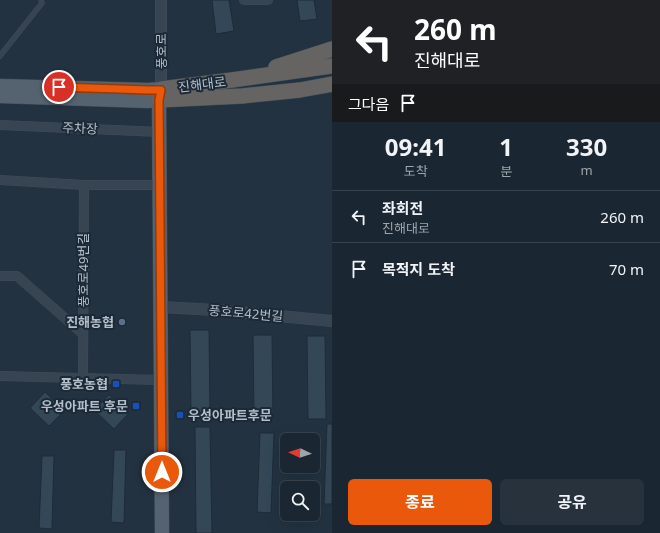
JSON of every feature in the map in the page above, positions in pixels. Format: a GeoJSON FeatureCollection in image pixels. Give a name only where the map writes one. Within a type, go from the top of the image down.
{"type":"FeatureCollection","features":[{"type":"Feature","properties":{"kind":"highway"},"geometry":{"type":"LineString","coordinates":[[232,80],[332,49]]}},
{"type":"Feature","properties":{"kind":"highway","name":"진해대로"},"geometry":{"type":"LineString","coordinates":[[160,95],[232,80],[332,66]]}},
{"type":"Feature","properties":{"kind":"highway","name":"진해대로"},"geometry":{"type":"LineString","coordinates":[[160,95],[242,96],[300,90],[332,84]]}},
{"type":"Feature","properties":{"kind":"highway"},"geometry":{"type":"LineString","coordinates":[[300,90],[332,88]]}},
{"type":"Feature","properties":{"kind":"main road","name":"진해대로"},"geometry":{"type":"LineString","coordinates":[[0,86],[148,90],[160,95]]}},
{"type":"Feature","properties":{"kind":"main road","name":"진해대로"},"geometry":{"type":"LineString","coordinates":[[0,96],[140,101],[160,95]]}},
{"type":"Feature","properties":{"kind":"main road","name":"풍호로"},"geometry":{"type":"LineString","coordinates":[[160,95],[162,533]]}},
{"type":"Feature","properties":{"kind":"street","name":"풍호로"},"geometry":{"type":"LineString","coordinates":[[160,95],[161,0]]}},
{"type":"Feature","properties":{"kind":"street"},"geometry":{"type":"LineString","coordinates":[[244,0],[268,0]]}},
{"type":"Feature","properties":{"kind":"street","name":"주차장"},"geometry":{"type":"LineString","coordinates":[[0,125],[160,132]]}},
{"type":"Feature","properties":{"kind":"street"},"geometry":{"type":"LineString","coordinates":[[0,180],[84,185],[160,185]]}},
{"type":"Feature","properties":{"kind":"street","name":"풍호로49번길"},"geometry":{"type":"LineString","coordinates":[[83,379],[84,185]]}},
{"type":"Feature","properties":{"kind":"street"},"geometry":{"type":"LineString","coordinates":[[0,276],[17,276],[83,334]]}},
{"type":"Feature","properties":{"kind":"street","name":"풍호로42번길"},"geometry":{"type":"LineString","coordinates":[[161,307],[216,310],[332,321]]}},
{"type":"Feature","properties":{"kind":"street"},"geometry":{"type":"LineString","coordinates":[[0,376],[161,380]]}},
{"type":"Feature","properties":{"kind":"lane"},"geometry":{"type":"LineString","coordinates":[[0,56],[42,3],[41,0]]}},
{"type":"Feature","properties":{"kind":"building"},"geometry":{"type":"Polygon","coordinates":[[[212,0],[229,0],[234,31],[216,34],[212,0]]]}},
{"type":"Feature","properties":{"kind":"building"},"geometry":{"type":"Polygon","coordinates":[[[297,0],[314,0],[317,19],[300,21],[297,0]]]}},
{"type":"Feature","properties":{"kind":"building"},"geometry":{"type":"Polygon","coordinates":[[[190,330],[209,330],[210,413],[191,413],[190,330]]]}},
{"type":"Feature","properties":{"kind":"building"},"geometry":{"type":"Polygon","coordinates":[[[253,335],[272,335],[273,418],[254,418],[253,335]]]}},
{"type":"Feature","properties":{"kind":"building"},"geometry":{"type":"Polygon","coordinates":[[[307,336],[325,336],[326,419],[308,419],[307,336]]]}},
{"type":"Feature","properties":{"kind":"building"},"geometry":{"type":"Polygon","coordinates":[[[45,392],[64,411],[49,426],[30,408],[45,392]]]}},
{"type":"Feature","properties":{"kind":"building"},"geometry":{"type":"Polygon","coordinates":[[[109,395],[129,413],[114,429],[94,410],[109,395]]]}},
{"type":"Feature","properties":{"kind":"building"},"geometry":{"type":"Polygon","coordinates":[[[327,424],[332,424],[332,504],[324,504],[327,424]]]}},
{"type":"Feature","properties":{"kind":"building"},"geometry":{"type":"Polygon","coordinates":[[[195,427],[210,427],[212,533],[196,533],[195,427]]]}},
{"type":"Feature","properties":{"kind":"building"},"geometry":{"type":"Polygon","coordinates":[[[260,433],[274,433],[271,513],[257,512],[260,433]]]}},
{"type":"Feature","properties":{"kind":"building"},"geometry":{"type":"Polygon","coordinates":[[[114,450],[126,450],[124,523],[111,522],[114,450]]]}},
{"type":"Feature","properties":{"kind":"building"},"geometry":{"type":"Polygon","coordinates":[[[42,456],[54,456],[52,529],[39,528],[42,456]]]}},
{"type":"Feature","properties":{"kind":"place","name":"진해농협"},"geometry":{"type":"Point","coordinates":[122,322]}},
{"type":"Feature","properties":{"kind":"place","name":"풍호농협"},"geometry":{"type":"Point","coordinates":[116,384]}},
{"type":"Feature","properties":{"kind":"place","name":"우성아파트 후문"},"geometry":{"type":"Point","coordinates":[136,406]}},
{"type":"Feature","properties":{"kind":"place","name":"우성아파트후문"},"geometry":{"type":"Point","coordinates":[180,415]}},
{"type":"Feature","properties":{"kind":"route"},"geometry":{"type":"LineString","coordinates":[[59,87],[161,90],[159,100],[162,472]]}}]}
